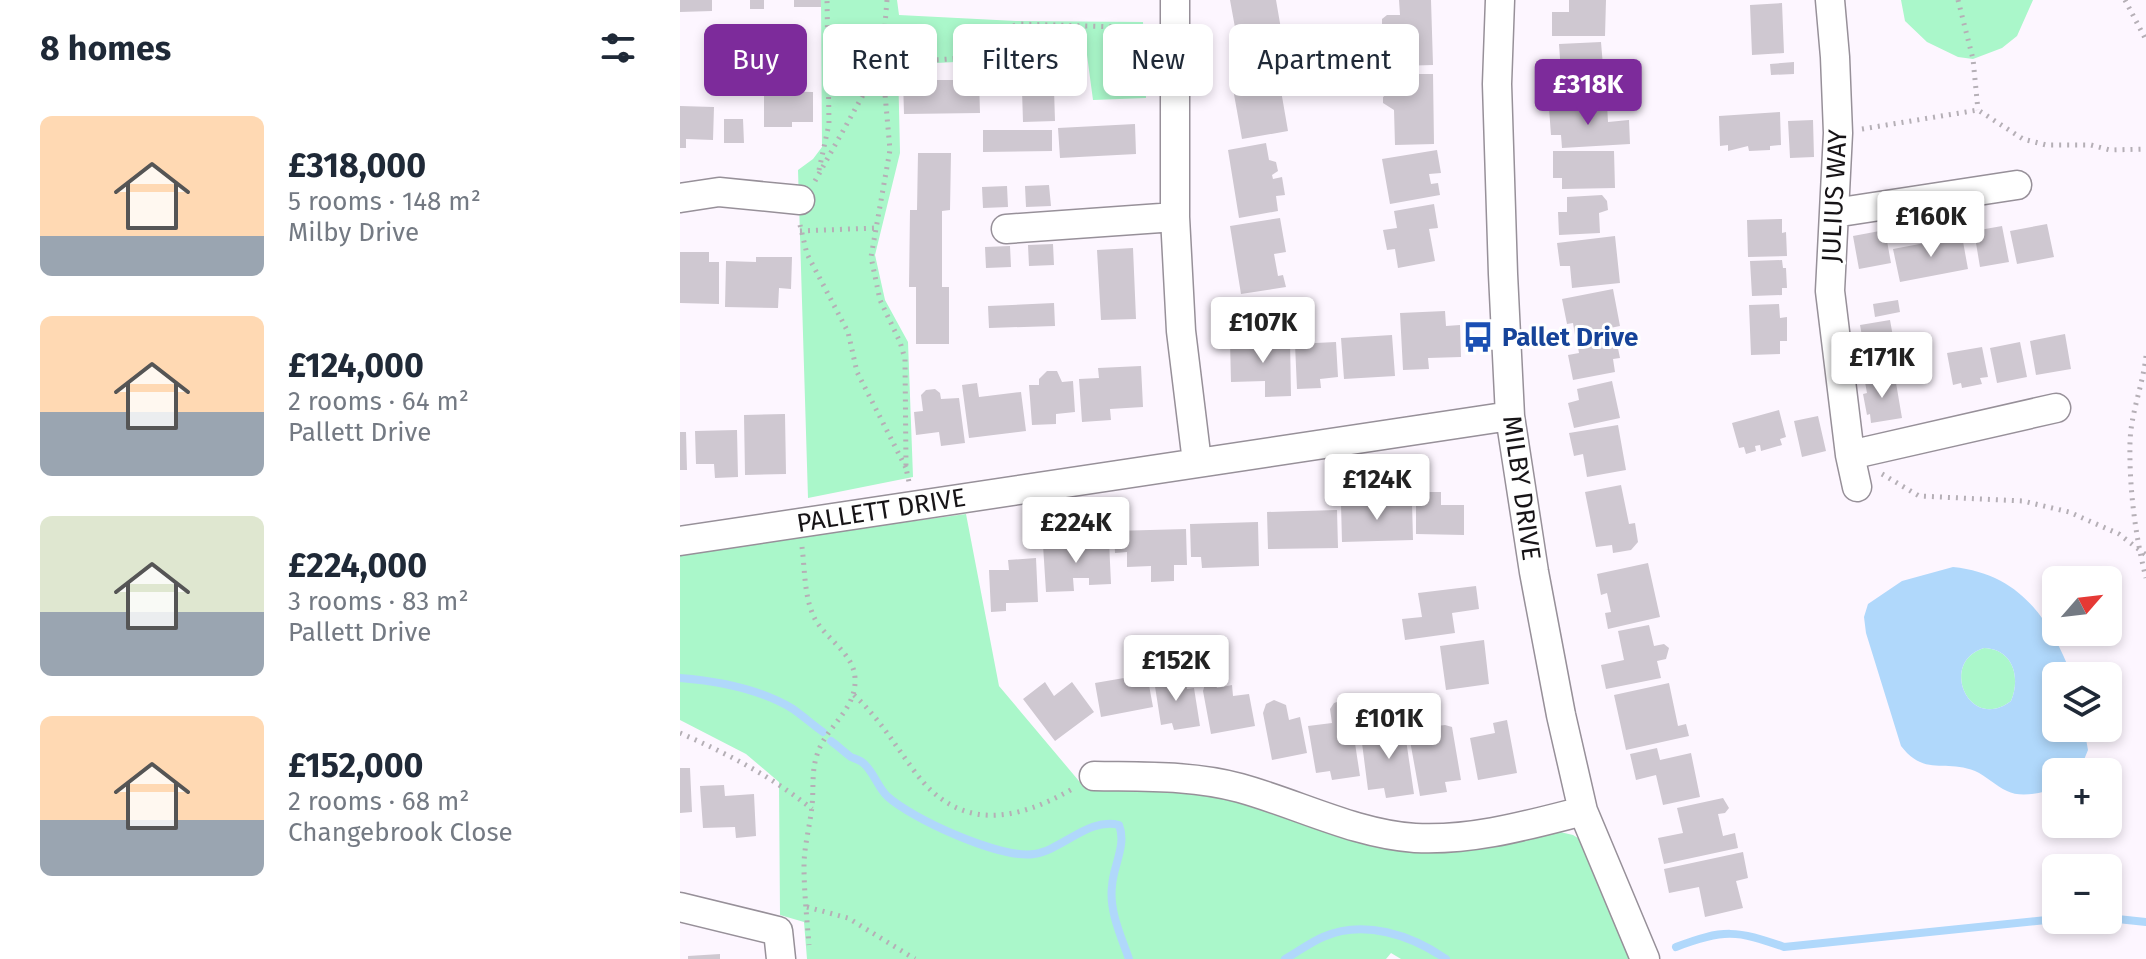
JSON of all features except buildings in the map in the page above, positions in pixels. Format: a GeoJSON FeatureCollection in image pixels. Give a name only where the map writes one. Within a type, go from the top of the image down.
{"type":"FeatureCollection","features":[{"type":"Feature","properties":{"kind":"street"},"geometry":{"type":"LineString","coordinates":[[1175,0],[1175,24]]}},
{"type":"Feature","properties":{"kind":"street","name":"MILBY DRIVE"},"geometry":{"type":"LineString","coordinates":[[1500,0],[1499,132],[1510,416],[1534,572],[1583,811],[1645,959]]}},
{"type":"Feature","properties":{"kind":"street","name":"JULIUS WAY"},"geometry":{"type":"LineString","coordinates":[[1830,0],[1838,133],[1830,291],[1850,455],[1857,487]]}},
{"type":"Feature","properties":{"kind":"street"},"geometry":{"type":"LineString","coordinates":[[1175,96],[1175,217],[1181,331],[1197,462]]}},
{"type":"Feature","properties":{"kind":"street"},"geometry":{"type":"LineString","coordinates":[[1834,213],[2017,185]]}},
{"type":"Feature","properties":{"kind":"street"},"geometry":{"type":"LineString","coordinates":[[680,198],[719,192],[800,200]]}},
{"type":"Feature","properties":{"kind":"street"},"geometry":{"type":"LineString","coordinates":[[1006,229],[1175,217]]}},
{"type":"Feature","properties":{"kind":"street"},"geometry":{"type":"LineString","coordinates":[[1850,455],[2056,408]]}},
{"type":"Feature","properties":{"kind":"street","name":"PALLETT DRIVE"},"geometry":{"type":"LineString","coordinates":[[680,541],[1510,416]]}},
{"type":"Feature","properties":{"kind":"street"},"geometry":{"type":"LineString","coordinates":[[1094,776],[1210,781],[1375,832],[1415,838],[1456,837],[1507,830],[1583,811]]}},
{"type":"Feature","properties":{"kind":"street"},"geometry":{"type":"LineString","coordinates":[[680,907],[778,931],[781,959]]}},
{"type":"Feature","properties":{"kind":"path"},"geometry":{"type":"LineString","coordinates":[[818,176],[829,124],[827,0]]}},
{"type":"Feature","properties":{"kind":"path"},"geometry":{"type":"LineString","coordinates":[[885,24],[887,0]]}},
{"type":"Feature","properties":{"kind":"path"},"geometry":{"type":"LineString","coordinates":[[1958,0],[1973,59],[1978,110]]}},
{"type":"Feature","properties":{"kind":"path"},"geometry":{"type":"LineString","coordinates":[[2125,0],[2146,40]]}},
{"type":"Feature","properties":{"kind":"path"},"geometry":{"type":"LineString","coordinates":[[937,58],[972,56],[995,44],[1011,26],[1018,24],[1103,26]]}},
{"type":"Feature","properties":{"kind":"path"},"geometry":{"type":"LineString","coordinates":[[863,96],[818,176],[800,200],[800,231],[807,254],[848,332],[857,372],[906,468]]}},
{"type":"Feature","properties":{"kind":"path"},"geometry":{"type":"LineString","coordinates":[[885,96],[890,150],[871,257],[880,300],[905,359],[906,468],[913,506]]}},
{"type":"Feature","properties":{"kind":"path"},"geometry":{"type":"LineString","coordinates":[[1838,133],[1978,110],[2023,139],[2046,145],[2091,145],[2110,150],[2146,149]]}},
{"type":"Feature","properties":{"kind":"path"},"geometry":{"type":"LineString","coordinates":[[800,231],[876,228]]}},
{"type":"Feature","properties":{"kind":"path"},"geometry":{"type":"LineString","coordinates":[[2146,356],[2130,441],[2139,549],[2146,578]]}},
{"type":"Feature","properties":{"kind":"path"},"geometry":{"type":"LineString","coordinates":[[1850,455],[1919,496],[2023,501],[2069,512],[2119,534],[2146,555]]}},
{"type":"Feature","properties":{"kind":"path"},"geometry":{"type":"LineString","coordinates":[[799,523],[807,594],[813,616],[828,638],[853,664],[854,695],[819,748],[813,770],[812,809],[804,864],[811,959]]}},
{"type":"Feature","properties":{"kind":"path"},"geometry":{"type":"LineString","coordinates":[[854,695],[874,712],[931,790],[953,806],[986,817],[1017,814],[1049,802],[1094,776]]}},
{"type":"Feature","properties":{"kind":"path"},"geometry":{"type":"LineString","coordinates":[[680,733],[747,764],[812,809]]}},
{"type":"Feature","properties":{"kind":"path"},"geometry":{"type":"LineString","coordinates":[[807,907],[848,918],[915,959]]}},
{"type":"Feature","properties":{"kind":"green space"},"geometry":{"type":"Polygon","coordinates":[[[821,0],[897,0],[899,15],[1016,21],[1143,22],[1103,24],[1103,96],[1146,98],[1093,100],[1087,55],[1087,24],[953,24],[953,62],[937,63],[937,24],[823,24],[823,96],[899,96],[900,153],[875,255],[885,300],[908,342],[913,477],[808,498],[798,170],[813,159],[822,147],[821,0]]]}},
{"type":"Feature","properties":{"kind":"green space"},"geometry":{"type":"Polygon","coordinates":[[[1901,0],[2033,0],[2017,36],[2002,48],[1973,59],[1958,57],[1927,42],[1905,21],[1901,0]]]}},
{"type":"Feature","properties":{"kind":"green space"},"geometry":{"type":"Polygon","coordinates":[[[966,514],[999,686],[1084,787],[1194,788],[1500,844],[1560,832],[1573,835],[1586,843],[1630,959],[1401,959],[1391,953],[1386,959],[807,959],[804,922],[780,915],[779,782],[746,754],[680,720],[680,553],[966,514]]]}},
{"type":"Feature","properties":{"kind":"green space"},"geometry":{"type":"Polygon","coordinates":[[[1984,648],[2002,653],[2014,674],[2011,701],[1996,708],[1983,708],[1972,702],[1964,692],[1961,679],[1963,667],[1970,656],[1984,648]]]}},
{"type":"Feature","properties":{"kind":"water"},"geometry":{"type":"Polygon","coordinates":[[[1953,567],[1976,571],[2014,589],[2042,618],[2042,646],[2058,646],[2066,662],[2042,662],[2042,742],[2087,742],[2085,758],[2042,758],[2042,792],[2025,794],[2003,789],[1975,771],[1918,761],[1901,746],[1866,633],[1864,617],[1868,604],[1902,581],[1953,567]],[[1984,648],[1970,656],[1963,667],[1961,679],[1964,692],[1972,702],[1983,708],[1996,708],[2011,701],[2014,674],[2002,653],[1984,648]]]}},
{"type":"Feature","properties":{"kind":"waterway"},"geometry":{"type":"LineString","coordinates":[[680,678],[724,684],[767,696],[793,709],[823,732]]}},
{"type":"Feature","properties":{"kind":"waterway"},"geometry":{"type":"LineString","coordinates":[[831,741],[866,765],[887,796],[899,805],[936,826],[979,844],[1019,854],[1034,854],[1097,826],[1119,825],[1121,840],[1113,878],[1112,905],[1129,959]]}},
{"type":"Feature","properties":{"kind":"waterway"},"geometry":{"type":"LineString","coordinates":[[2122,919],[2146,922]]}},
{"type":"Feature","properties":{"kind":"waterway"},"geometry":{"type":"LineString","coordinates":[[1676,947],[1706,937],[1730,934],[1754,937],[1784,947],[2042,920]]}},
{"type":"Feature","properties":{"kind":"waterway"},"geometry":{"type":"LineString","coordinates":[[1285,959],[1323,937],[1355,929],[1403,937],[1446,959]]}},
{"type":"Feature","properties":{"kind":"place","name":"Pallet Drive"},"geometry":{"type":"Point","coordinates":[1478,337]}}]}
